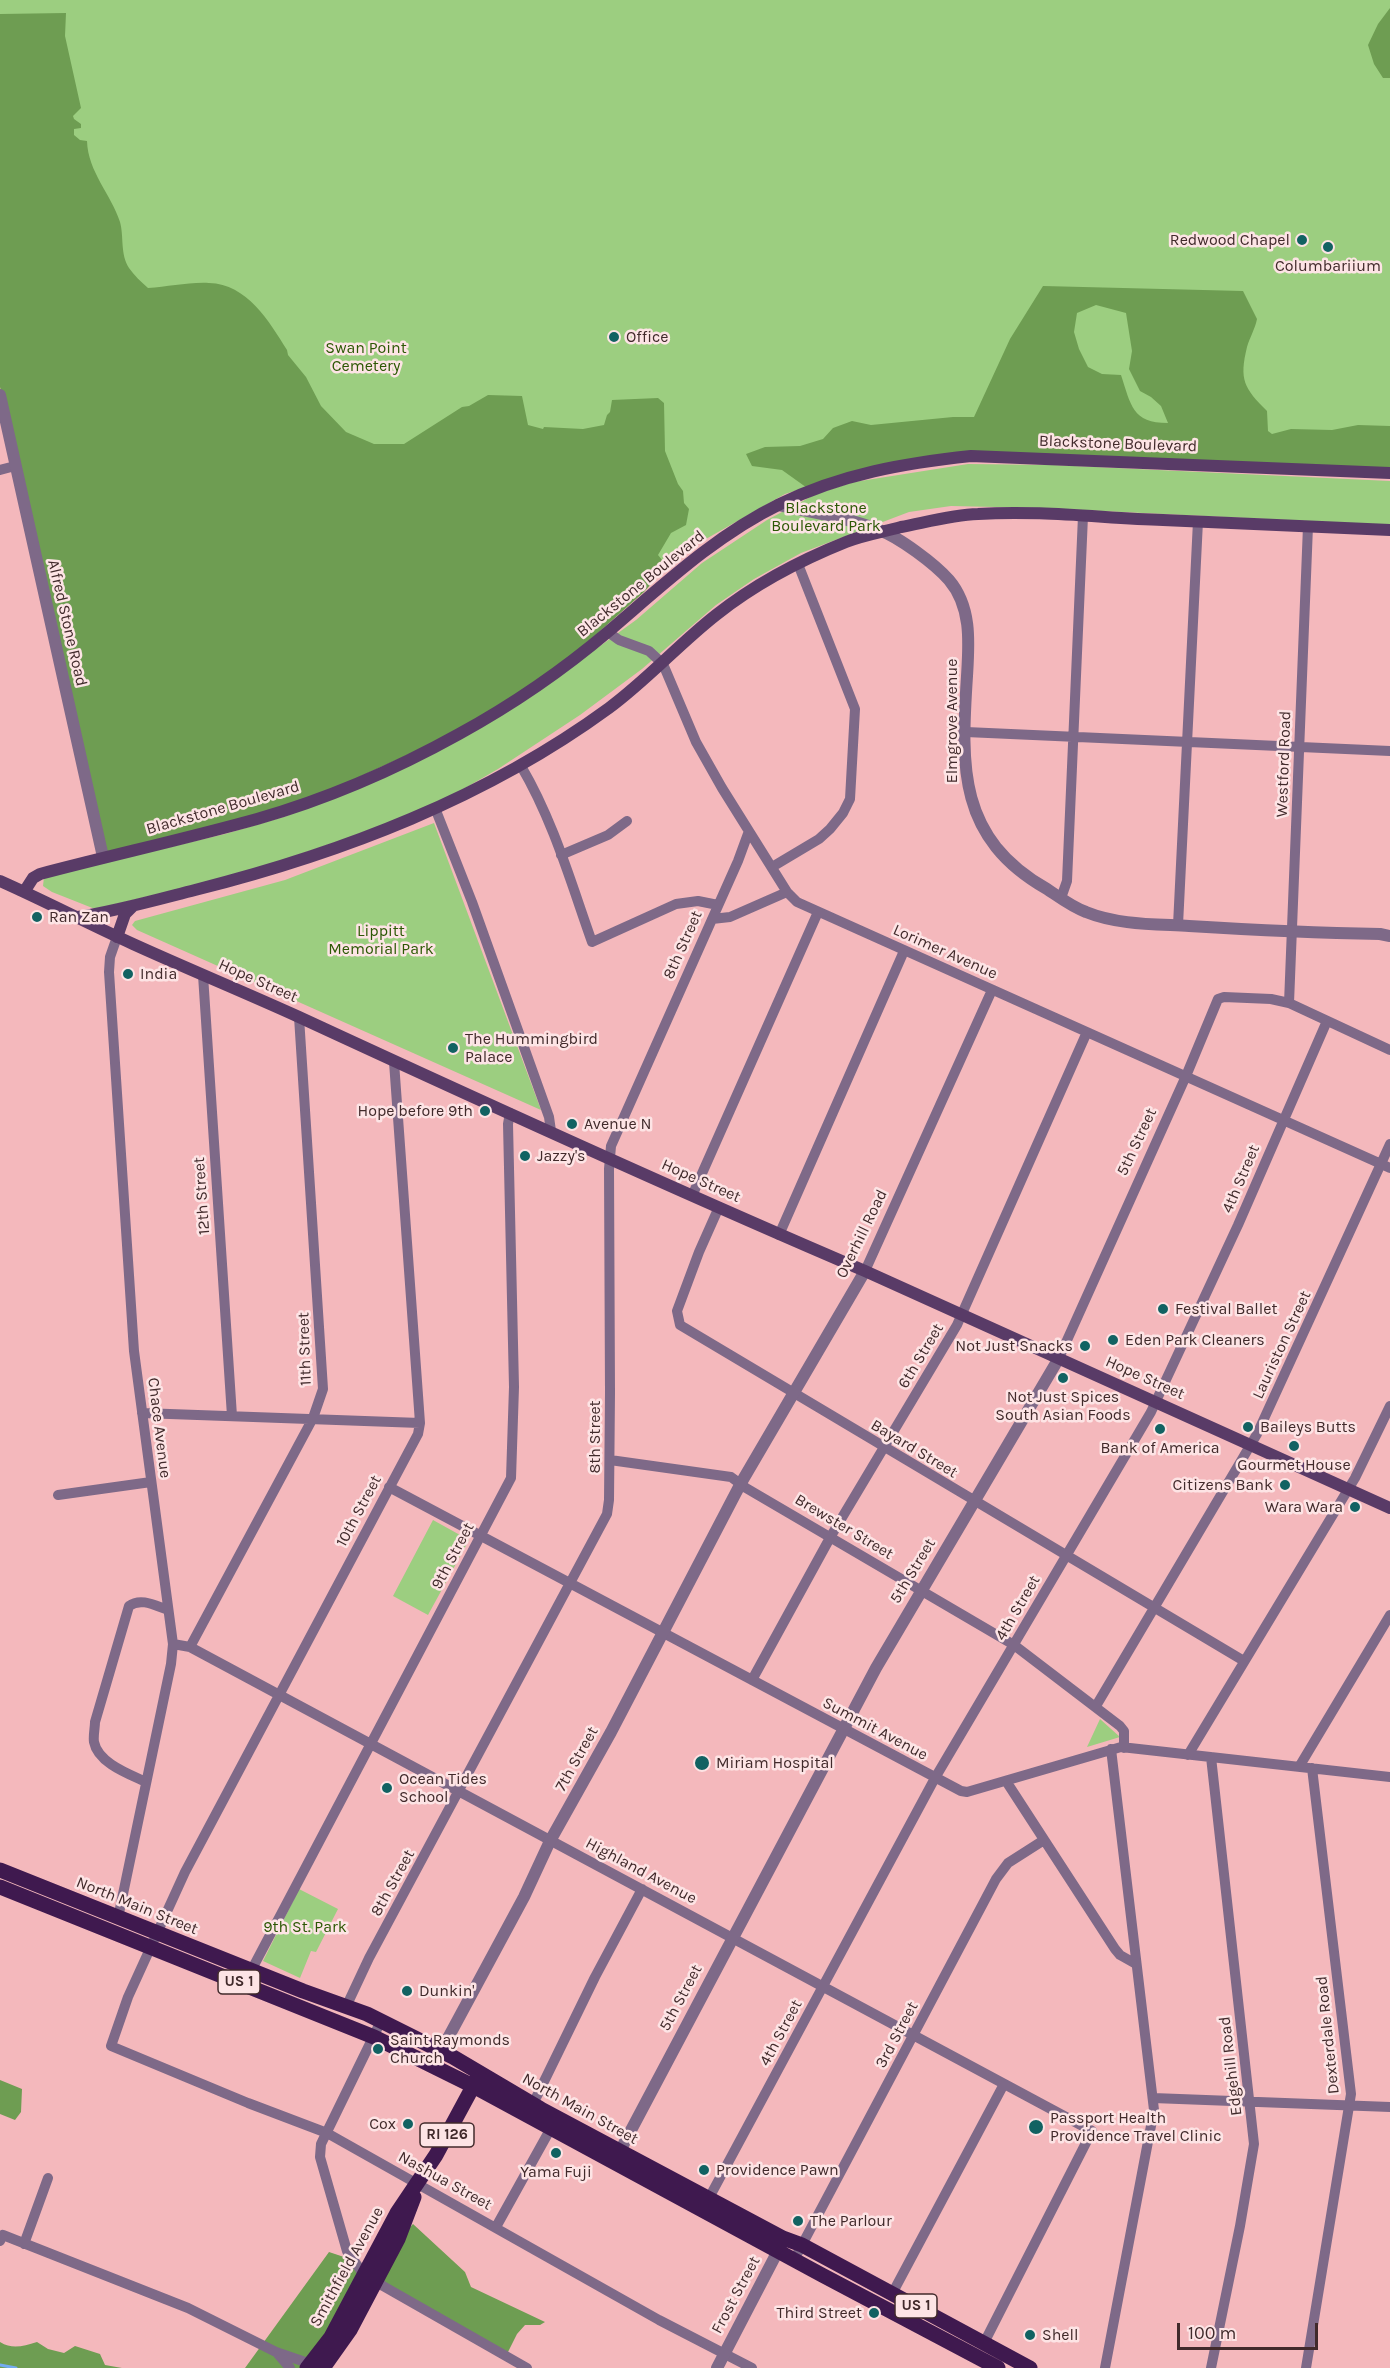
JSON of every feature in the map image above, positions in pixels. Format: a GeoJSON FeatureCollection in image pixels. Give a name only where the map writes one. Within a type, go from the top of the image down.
{"type":"FeatureCollection","features":[{"type":"Feature","properties":{"kind":"main road","name":"Blackstone Boulevard"},"geometry":{"type":"LineString","coordinates":[[24,892],[33,878],[40,874],[259,818],[391,768],[458,735],[521,698],[608,632],[687,564],[734,531],[778,505],[804,493],[857,475],[910,463],[971,456],[1390,473]]}},
{"type":"Feature","properties":{"kind":"main road"},"geometry":{"type":"LineString","coordinates":[[77,917],[133,906],[302,860],[351,843],[435,808],[521,766],[608,708],[663,664],[715,615],[755,588],[798,564],[849,541],[930,521],[980,513],[1390,530]]}},
{"type":"Feature","properties":{"kind":"main road","name":"Hope Street"},"geometry":{"type":"LineString","coordinates":[[0,881],[117,937],[299,1017],[394,1062],[779,1235],[865,1270],[1390,1508]]}},
{"type":"Feature","properties":{"kind":"main road"},"geometry":{"type":"LineString","coordinates":[[117,937],[125,914],[133,906]]}},
{"type":"Feature","properties":{"kind":"main road","name":"North Main Street"},"geometry":{"type":"LineString","coordinates":[[0,1870],[118,1918],[154,1940],[533,2104],[709,2198],[781,2245],[794,2260],[998,2368]]}},
{"type":"Feature","properties":{"kind":"main road","name":"North Main Street"},"geometry":{"type":"LineString","coordinates":[[0,1887],[251,1971],[381,2021],[441,2051],[477,2079],[551,2128],[781,2245],[802,2246],[1023,2366]]}},
{"type":"Feature","properties":{"kind":"main road","name":"Smithfield Avenue"},"geometry":{"type":"LineString","coordinates":[[316,2367],[331,2337],[345,2325],[388,2246],[397,2213],[419,2183],[477,2079]]}},
{"type":"Feature","properties":{"kind":"street","name":"Alfred Stone Road"},"geometry":{"type":"LineString","coordinates":[[0,395],[103,857]]}},
{"type":"Feature","properties":{"kind":"street"},"geometry":{"type":"LineString","coordinates":[[0,470],[15,466]]}},
{"type":"Feature","properties":{"kind":"street","name":"Elmgrove Avenue"},"geometry":{"type":"LineString","coordinates":[[778,505],[883,532],[921,556],[950,581],[960,600],[969,632],[966,732],[969,791],[980,825],[993,846],[1009,863],[1031,880],[1085,912],[1104,917],[1178,926],[1390,936]]}},
{"type":"Feature","properties":{"kind":"street"},"geometry":{"type":"LineString","coordinates":[[1061,898],[1067,881],[1083,516]]}},
{"type":"Feature","properties":{"kind":"street"},"geometry":{"type":"LineString","coordinates":[[1178,926],[1198,521]]}},
{"type":"Feature","properties":{"kind":"street","name":"Westford Road"},"geometry":{"type":"LineString","coordinates":[[1289,1003],[1308,526]]}},
{"type":"Feature","properties":{"kind":"street"},"geometry":{"type":"LineString","coordinates":[[772,867],[819,839],[843,813],[850,799],[855,709],[798,564]]}},
{"type":"Feature","properties":{"kind":"street"},"geometry":{"type":"LineString","coordinates":[[608,632],[619,640],[649,651],[663,664]]}},
{"type":"Feature","properties":{"kind":"street","name":"Lorimer Avenue"},"geometry":{"type":"LineString","coordinates":[[663,664],[696,742],[787,892],[797,902],[1386,1166]]}},
{"type":"Feature","properties":{"kind":"street"},"geometry":{"type":"LineString","coordinates":[[966,732],[1390,751]]}},
{"type":"Feature","properties":{"kind":"street"},"geometry":{"type":"LineString","coordinates":[[521,766],[535,791],[561,855],[592,942],[676,904],[698,901],[718,905]]}},
{"type":"Feature","properties":{"kind":"street"},"geometry":{"type":"LineString","coordinates":[[435,808],[472,902],[549,1117],[551,1131]]}},
{"type":"Feature","properties":{"kind":"street"},"geometry":{"type":"LineString","coordinates":[[561,855],[608,835],[627,821]]}},
{"type":"Feature","properties":{"kind":"street","name":"8th Street"},"geometry":{"type":"LineString","coordinates":[[346,2007],[369,1958],[607,1514],[610,1460],[611,1146],[738,861],[749,831]]}},
{"type":"Feature","properties":{"kind":"street"},"geometry":{"type":"LineString","coordinates":[[712,919],[730,917],[787,892]]}},
{"type":"Feature","properties":{"kind":"street"},"geometry":{"type":"LineString","coordinates":[[692,1196],[818,912]]}},
{"type":"Feature","properties":{"kind":"street","name":"Chace Avenue"},"geometry":{"type":"LineString","coordinates":[[117,937],[110,957],[109,972],[134,1351],[173,1644],[171,1664],[118,1918]]}},
{"type":"Feature","properties":{"kind":"street"},"geometry":{"type":"LineString","coordinates":[[779,1235],[904,951]]}},
{"type":"Feature","properties":{"kind":"street","name":"12th Street"},"geometry":{"type":"LineString","coordinates":[[203,975],[232,1416]]}},
{"type":"Feature","properties":{"kind":"street","name":"Overhill Road"},"geometry":{"type":"LineString","coordinates":[[741,1483],[865,1270],[992,990]]}},
{"type":"Feature","properties":{"kind":"street","name":"5th Street"},"geometry":{"type":"LineString","coordinates":[[620,2151],[843,1729],[921,1590],[1059,1358],[1186,1076],[1218,999],[1224,997],[1271,999],[1289,1003]]}},
{"type":"Feature","properties":{"kind":"street"},"geometry":{"type":"LineString","coordinates":[[1289,1003],[1390,1050]]}},
{"type":"Feature","properties":{"kind":"street","name":"11th Street"},"geometry":{"type":"LineString","coordinates":[[190,1647],[313,1418],[323,1389],[299,1017]]}},
{"type":"Feature","properties":{"kind":"street","name":"4th Street"},"geometry":{"type":"LineString","coordinates":[[709,2198],[936,1778],[1156,1401],[1238,1225],[1327,1021]]}},
{"type":"Feature","properties":{"kind":"street","name":"6th Street"},"geometry":{"type":"LineString","coordinates":[[752,1680],[831,1536],[953,1333],[1087,1032]]}},
{"type":"Feature","properties":{"kind":"street","name":"10th Street"},"geometry":{"type":"LineString","coordinates":[[111,2046],[128,1997],[185,1872],[418,1434],[420,1424],[394,1062]]}},
{"type":"Feature","properties":{"kind":"street","name":"9th Street"},"geometry":{"type":"LineString","coordinates":[[251,1971],[511,1478],[514,1386],[510,1113]]}},
{"type":"Feature","properties":{"kind":"street","name":"Lauriston Street"},"geometry":{"type":"LineString","coordinates":[[1096,1706],[1252,1444],[1386,1166],[1390,1144]]}},
{"type":"Feature","properties":{"kind":"street","name":"Bayard Street"},"geometry":{"type":"LineString","coordinates":[[719,1207],[677,1311],[677,1321],[685,1330],[1244,1661]]}},
{"type":"Feature","properties":{"kind":"street"},"geometry":{"type":"LineString","coordinates":[[1188,1755],[1355,1478],[1390,1406]]}},
{"type":"Feature","properties":{"kind":"street"},"geometry":{"type":"LineString","coordinates":[[142,1413],[420,1424]]}},
{"type":"Feature","properties":{"kind":"street","name":"Brewster Street"},"geometry":{"type":"LineString","coordinates":[[610,1460],[731,1477],[746,1488],[1014,1645],[1096,1706],[1124,1731],[1124,1748]]}},
{"type":"Feature","properties":{"kind":"street"},"geometry":{"type":"LineString","coordinates":[[58,1495],[151,1482]]}},
{"type":"Feature","properties":{"kind":"street","name":"7th Street"},"geometry":{"type":"LineString","coordinates":[[441,2051],[741,1483]]}},
{"type":"Feature","properties":{"kind":"street","name":"Summit Avenue"},"geometry":{"type":"LineString","coordinates":[[389,1487],[961,1791],[968,1792],[1112,1749],[1124,1748],[1390,1777]]}},
{"type":"Feature","properties":{"kind":"street"},"geometry":{"type":"LineString","coordinates":[[146,1782],[105,1760],[94,1741],[95,1722],[129,1606],[134,1602],[146,1602],[168,1610]]}},
{"type":"Feature","properties":{"kind":"street"},"geometry":{"type":"LineString","coordinates":[[1299,1767],[1390,1615]]}},
{"type":"Feature","properties":{"kind":"street","name":"Highland Avenue"},"geometry":{"type":"LineString","coordinates":[[173,1644],[190,1647],[1092,2131],[984,2343]]}},
{"type":"Feature","properties":{"kind":"street"},"geometry":{"type":"LineString","coordinates":[[1105,2368],[1152,2121],[1153,2097],[1112,1749]]}},
{"type":"Feature","properties":{"kind":"street","name":"Edgehill Road"},"geometry":{"type":"LineString","coordinates":[[1211,1757],[1254,2150],[1211,2368]]}},
{"type":"Feature","properties":{"kind":"street","name":"Dexterdale Road"},"geometry":{"type":"LineString","coordinates":[[1306,2368],[1351,2094],[1312,1768]]}},
{"type":"Feature","properties":{"kind":"street"},"geometry":{"type":"LineString","coordinates":[[1006,1781],[1115,1949],[1120,1955],[1136,1964]]}},
{"type":"Feature","properties":{"kind":"street","name":"3rd Street"},"geometry":{"type":"LineString","coordinates":[[794,2260],[996,1879],[1008,1863],[1044,1840]]}},
{"type":"Feature","properties":{"kind":"street"},"geometry":{"type":"LineString","coordinates":[[533,2104],[595,1977],[642,1889]]}},
{"type":"Feature","properties":{"kind":"street"},"geometry":{"type":"LineString","coordinates":[[381,2021],[321,2144],[320,2157],[347,2251],[362,2272],[527,2368]]}},
{"type":"Feature","properties":{"kind":"street","name":"Nashua Street"},"geometry":{"type":"LineString","coordinates":[[111,2046],[327,2133],[664,2322],[752,2368]]}},
{"type":"Feature","properties":{"kind":"street"},"geometry":{"type":"LineString","coordinates":[[892,2294],[1004,2084]]}},
{"type":"Feature","properties":{"kind":"street"},"geometry":{"type":"LineString","coordinates":[[1153,2097],[1390,2107]]}},
{"type":"Feature","properties":{"kind":"street"},"geometry":{"type":"LineString","coordinates":[[496,2227],[551,2128]]}},
{"type":"Feature","properties":{"kind":"street"},"geometry":{"type":"LineString","coordinates":[[24,2244],[48,2178]]}},
{"type":"Feature","properties":{"kind":"street"},"geometry":{"type":"LineString","coordinates":[[1,2238],[24,2244],[194,2311],[276,2352],[316,2367]]}},
{"type":"Feature","properties":{"kind":"street","name":"Frost Street"},"geometry":{"type":"LineString","coordinates":[[717,2368],[781,2245]]}},
{"type":"Feature","properties":{"kind":"street"},"geometry":{"type":"LineString","coordinates":[[276,2352],[290,2368]]}},
{"type":"Feature","properties":{"kind":"green space","name":"Swan Point Cemetery"},"geometry":{"type":"Polygon","coordinates":[[[0,0],[1390,0],[1390,462],[904,457],[785,494],[676,556],[585,640],[0,355],[0,0]]]}},
{"type":"Feature","properties":{"kind":"green space"},"geometry":{"type":"Polygon","coordinates":[[[1390,8],[1390,78],[1383,78],[1374,64],[1368,45],[1378,24],[1390,8]]]}},
{"type":"Feature","properties":{"kind":"green space"},"geometry":{"type":"Polygon","coordinates":[[[66,13],[65,36],[81,108],[73,116],[81,124],[81,128],[74,129],[74,135],[80,140],[87,141],[91,163],[120,222],[126,263],[148,288],[209,283],[223,285],[246,297],[273,327],[288,355],[306,377],[321,406],[346,432],[374,444],[404,444],[462,407],[469,406],[488,395],[522,396],[528,425],[543,429],[544,427],[583,429],[604,425],[612,400],[658,398],[664,403],[665,451],[683,491],[684,503],[689,509],[686,525],[671,533],[658,555],[667,566],[644,592],[591,639],[500,713],[293,807],[106,856],[0,387],[0,14],[66,13]]]}},
{"type":"Feature","properties":{"kind":"green space"},"geometry":{"type":"Polygon","coordinates":[[[1043,286],[1243,291],[1257,319],[1247,347],[1244,368],[1245,383],[1267,411],[1268,431],[1272,434],[1291,429],[1332,430],[1358,425],[1390,426],[1390,471],[971,456],[810,490],[782,470],[752,466],[746,454],[765,447],[800,446],[823,439],[833,428],[852,421],[871,425],[974,417],[1010,339],[1043,286]],[[1096,305],[1077,313],[1074,332],[1079,349],[1088,367],[1102,374],[1121,375],[1131,403],[1140,416],[1147,420],[1168,423],[1161,406],[1140,391],[1129,369],[1132,351],[1126,313],[1096,305]]]}},
{"type":"Feature","properties":{"kind":"green space","name":"Blackstone Boulevard Park"},"geometry":{"type":"Polygon","coordinates":[[[968,464],[1053,465],[1390,481],[1390,525],[1040,508],[951,506],[909,512],[801,553],[754,579],[716,605],[642,669],[580,715],[498,769],[453,795],[408,815],[238,875],[95,909],[52,892],[43,886],[44,877],[225,834],[287,816],[528,698],[636,620],[702,563],[767,520],[816,494],[854,482],[968,464]]]}},
{"type":"Feature","properties":{"kind":"green space","name":"Lippitt Memorial Park"},"geometry":{"type":"Polygon","coordinates":[[[434,823],[541,1110],[137,930],[132,925],[135,921],[285,880],[434,823]]]}},
{"type":"Feature","properties":{"kind":"green space"},"geometry":{"type":"Polygon","coordinates":[[[433,1520],[469,1540],[428,1615],[393,1596],[433,1520]]]}},
{"type":"Feature","properties":{"kind":"green space"},"geometry":{"type":"Polygon","coordinates":[[[1100,1719],[1120,1737],[1087,1747],[1100,1719]]]}},
{"type":"Feature","properties":{"kind":"green space","name":"9th St. Park"},"geometry":{"type":"Polygon","coordinates":[[[299,1889],[338,1909],[316,1952],[311,1951],[300,1978],[263,1961],[299,1889]]]}},
{"type":"Feature","properties":{"kind":"green space"},"geometry":{"type":"Polygon","coordinates":[[[0,2080],[22,2089],[21,2112],[15,2120],[0,2114],[0,2080]]]}},
{"type":"Feature","properties":{"kind":"green space"},"geometry":{"type":"Polygon","coordinates":[[[413,2224],[465,2272],[471,2287],[545,2322],[540,2325],[525,2325],[517,2334],[506,2356],[376,2282],[402,2236],[413,2224]]]}},
{"type":"Feature","properties":{"kind":"green space"},"geometry":{"type":"Polygon","coordinates":[[[329,2252],[350,2259],[365,2274],[305,2368],[245,2368],[329,2252]]]}},
{"type":"Feature","properties":{"kind":"green space"},"geometry":{"type":"Polygon","coordinates":[[[0,2342],[14,2347],[37,2342],[48,2349],[64,2353],[75,2346],[100,2354],[105,2365],[122,2368],[0,2368],[0,2342]]]}},
{"type":"Feature","properties":{"kind":"waterway"},"geometry":{"type":"LineString","coordinates":[[0,2365],[16,2368]]}},
{"type":"Feature","properties":{"kind":"place","name":"Redwood Chapel"},"geometry":{"type":"Point","coordinates":[1302,240]}},
{"type":"Feature","properties":{"kind":"place","name":"Columbariium"},"geometry":{"type":"Point","coordinates":[1328,247]}},
{"type":"Feature","properties":{"kind":"place","name":"Office"},"geometry":{"type":"Point","coordinates":[614,337]}},
{"type":"Feature","properties":{"kind":"place","name":"Ran Zan"},"geometry":{"type":"Point","coordinates":[37,917]}},
{"type":"Feature","properties":{"kind":"place","name":"India"},"geometry":{"type":"Point","coordinates":[128,974]}},
{"type":"Feature","properties":{"kind":"place","name":"The Hummingbird Palace"},"geometry":{"type":"Point","coordinates":[453,1048]}},
{"type":"Feature","properties":{"kind":"place","name":"Hope before 9th"},"geometry":{"type":"Point","coordinates":[485,1111]}},
{"type":"Feature","properties":{"kind":"place","name":"Avenue N"},"geometry":{"type":"Point","coordinates":[572,1124]}},
{"type":"Feature","properties":{"kind":"place","name":"Jazzy's"},"geometry":{"type":"Point","coordinates":[525,1156]}},
{"type":"Feature","properties":{"kind":"place","name":"Festival Ballet"},"geometry":{"type":"Point","coordinates":[1163,1309]}},
{"type":"Feature","properties":{"kind":"place","name":"Eden Park Cleaners"},"geometry":{"type":"Point","coordinates":[1113,1340]}},
{"type":"Feature","properties":{"kind":"place","name":"Not Just Snacks"},"geometry":{"type":"Point","coordinates":[1085,1346]}},
{"type":"Feature","properties":{"kind":"place","name":"Not Just Spices South Asian Foods"},"geometry":{"type":"Point","coordinates":[1063,1378]}},
{"type":"Feature","properties":{"kind":"place","name":"Baileys Butts"},"geometry":{"type":"Point","coordinates":[1248,1427]}},
{"type":"Feature","properties":{"kind":"place","name":"Bank of America"},"geometry":{"type":"Point","coordinates":[1160,1429]}},
{"type":"Feature","properties":{"kind":"place","name":"Gourmet House"},"geometry":{"type":"Point","coordinates":[1294,1446]}},
{"type":"Feature","properties":{"kind":"place","name":"Citizens Bank"},"geometry":{"type":"Point","coordinates":[1285,1485]}},
{"type":"Feature","properties":{"kind":"place","name":"Wara Wara"},"geometry":{"type":"Point","coordinates":[1355,1507]}},
{"type":"Feature","properties":{"kind":"place","name":"Miriam Hospital"},"geometry":{"type":"Point","coordinates":[702,1763]}},
{"type":"Feature","properties":{"kind":"place","name":"Ocean Tides School"},"geometry":{"type":"Point","coordinates":[387,1788]}},
{"type":"Feature","properties":{"kind":"place","name":"Dunkin'"},"geometry":{"type":"Point","coordinates":[407,1991]}},
{"type":"Feature","properties":{"kind":"place","name":"Saint Raymonds Church"},"geometry":{"type":"Point","coordinates":[378,2049]}},
{"type":"Feature","properties":{"kind":"place","name":"Cox"},"geometry":{"type":"Point","coordinates":[408,2124]}},
{"type":"Feature","properties":{"kind":"place","name":"Passport Health Providence Travel Clinic"},"geometry":{"type":"Point","coordinates":[1036,2127]}},
{"type":"Feature","properties":{"kind":"place","name":"Yama Fuji"},"geometry":{"type":"Point","coordinates":[556,2153]}},
{"type":"Feature","properties":{"kind":"place","name":"Providence Pawn"},"geometry":{"type":"Point","coordinates":[704,2170]}},
{"type":"Feature","properties":{"kind":"place","name":"The Parlour"},"geometry":{"type":"Point","coordinates":[798,2221]}},
{"type":"Feature","properties":{"kind":"place","name":"Third Street"},"geometry":{"type":"Point","coordinates":[874,2313]}},
{"type":"Feature","properties":{"kind":"place","name":"Shell"},"geometry":{"type":"Point","coordinates":[1030,2335]}}]}
